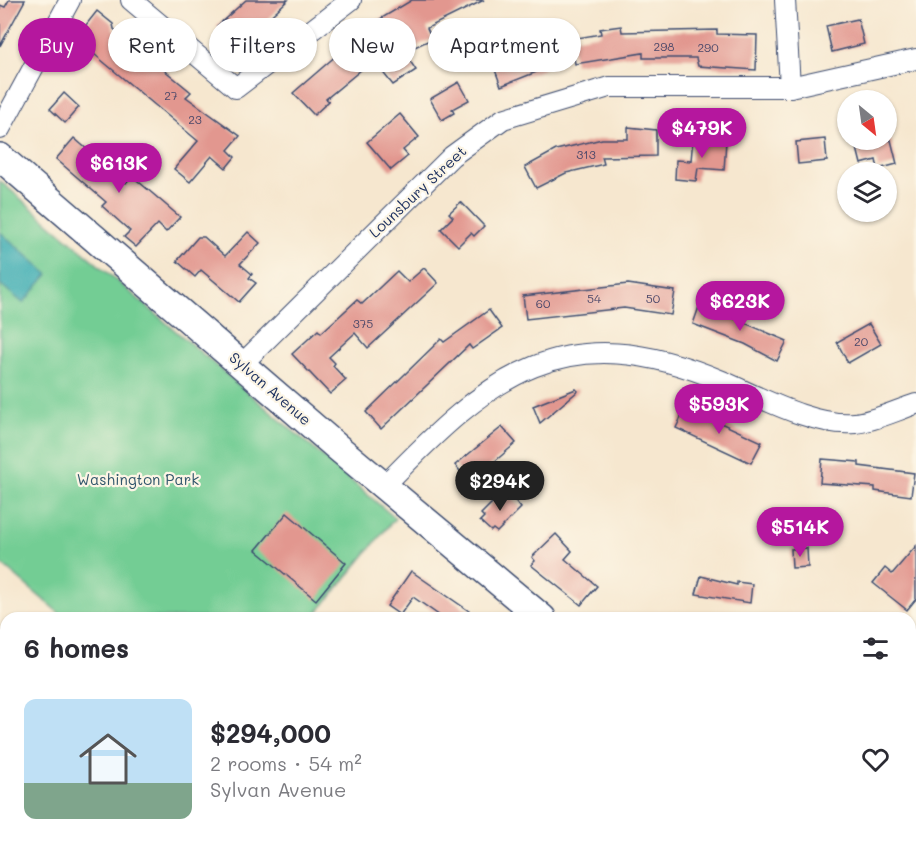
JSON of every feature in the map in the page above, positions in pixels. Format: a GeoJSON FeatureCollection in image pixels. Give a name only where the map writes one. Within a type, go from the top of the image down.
{"type":"FeatureCollection","features":[{"type":"Feature","properties":{"kind":"street"},"geometry":{"type":"LineString","coordinates":[[0,129],[70,0]]}},
{"type":"Feature","properties":{"kind":"street"},"geometry":{"type":"LineString","coordinates":[[131,0],[236,88],[351,0]]}},
{"type":"Feature","properties":{"kind":"street"},"geometry":{"type":"LineString","coordinates":[[785,0],[790,87]]}},
{"type":"Feature","properties":{"kind":"street","name":"Lounsbury Street"},"geometry":{"type":"LineString","coordinates":[[242,364],[452,156],[503,119],[609,87],[790,87],[916,59]]}},
{"type":"Feature","properties":{"kind":"street","name":"Sylvan Avenue"},"geometry":{"type":"LineString","coordinates":[[0,157],[535,612]]}},
{"type":"Feature","properties":{"kind":"street"},"geometry":{"type":"LineString","coordinates":[[384,486],[429,439],[474,399],[510,376],[555,359],[603,352],[649,356],[709,375],[823,422],[856,423],[916,404]]}},
{"type":"Feature","properties":{"kind":"green space","name":"Washington Park"},"geometry":{"type":"Polygon","coordinates":[[[0,181],[395,518],[318,612],[58,612],[0,563],[0,181]]]}},
{"type":"Feature","properties":{"kind":"water"},"geometry":{"type":"Polygon","coordinates":[[[0,232],[48,274],[23,303],[0,284],[0,232]]]}},
{"type":"Feature","properties":{"kind":"building"},"geometry":{"type":"Polygon","coordinates":[[[9,0],[25,0],[0,46],[0,5],[5,7],[9,0]]]}},
{"type":"Feature","properties":{"kind":"building"},"geometry":{"type":"Polygon","coordinates":[[[246,0],[288,0],[268,18],[226,18],[246,0]]]}},
{"type":"Feature","properties":{"kind":"building"},"geometry":{"type":"Polygon","coordinates":[[[412,0],[484,0],[447,18],[428,18],[428,41],[416,46],[416,18],[382,18],[412,0]]]}},
{"type":"Feature","properties":{"kind":"building"},"geometry":{"type":"Polygon","coordinates":[[[97,11],[108,20],[108,66],[96,56],[96,18],[91,18],[97,11]]]}},
{"type":"Feature","properties":{"kind":"building"},"geometry":{"type":"Polygon","coordinates":[[[858,19],[864,44],[832,52],[826,26],[858,19]]]}},
{"type":"Feature","properties":{"kind":"building"},"geometry":{"type":"Polygon","coordinates":[[[621,26],[622,32],[717,30],[717,34],[757,35],[756,70],[698,66],[696,58],[643,58],[643,53],[581,63],[581,37],[601,34],[600,29],[621,26]]]}},
{"type":"Feature","properties":{"kind":"building"},"geometry":{"type":"Polygon","coordinates":[[[329,62],[329,72],[359,72],[326,99],[329,101],[314,115],[293,93],[329,62]]]}},
{"type":"Feature","properties":{"kind":"building"},"geometry":{"type":"Polygon","coordinates":[[[115,72],[167,72],[191,92],[186,97],[240,136],[228,150],[235,157],[226,168],[212,156],[190,182],[174,169],[198,141],[115,72]]]}},
{"type":"Feature","properties":{"kind":"building"},"geometry":{"type":"Polygon","coordinates":[[[383,72],[413,72],[393,85],[383,72]]]}},
{"type":"Feature","properties":{"kind":"building"},"geometry":{"type":"Polygon","coordinates":[[[496,72],[536,72],[501,86],[496,72]]]}},
{"type":"Feature","properties":{"kind":"building"},"geometry":{"type":"Polygon","coordinates":[[[459,82],[469,100],[452,109],[454,113],[442,120],[430,99],[459,82]]]}},
{"type":"Feature","properties":{"kind":"building"},"geometry":{"type":"Polygon","coordinates":[[[64,93],[79,107],[65,123],[50,109],[64,93]]]}},
{"type":"Feature","properties":{"kind":"building"},"geometry":{"type":"Polygon","coordinates":[[[400,114],[419,137],[403,150],[408,156],[391,170],[367,142],[400,114]]]}},
{"type":"Feature","properties":{"kind":"building"},"geometry":{"type":"Polygon","coordinates":[[[628,127],[656,130],[656,156],[602,157],[604,164],[566,173],[536,188],[525,167],[556,150],[602,139],[628,139],[628,127]]]}},
{"type":"Feature","properties":{"kind":"building"},"geometry":{"type":"Polygon","coordinates":[[[74,138],[126,183],[132,176],[180,217],[166,232],[158,224],[136,247],[124,237],[130,231],[102,206],[106,202],[56,159],[74,138]]]}},
{"type":"Feature","properties":{"kind":"building"},"geometry":{"type":"Polygon","coordinates":[[[693,138],[726,141],[724,170],[698,168],[696,181],[675,179],[676,160],[691,161],[693,138]]]}},
{"type":"Feature","properties":{"kind":"building"},"geometry":{"type":"Polygon","coordinates":[[[825,139],[827,161],[798,164],[796,142],[825,139]]]}},
{"type":"Feature","properties":{"kind":"building"},"geometry":{"type":"Polygon","coordinates":[[[858,150],[894,150],[896,162],[876,162],[876,160],[860,162],[858,150]]]}},
{"type":"Feature","properties":{"kind":"building"},"geometry":{"type":"Polygon","coordinates":[[[461,202],[484,226],[474,236],[471,233],[458,246],[441,229],[453,217],[449,213],[461,202]]]}},
{"type":"Feature","properties":{"kind":"building"},"geometry":{"type":"Polygon","coordinates":[[[248,232],[260,243],[240,264],[252,274],[249,278],[256,283],[239,302],[201,270],[195,277],[177,261],[198,237],[204,237],[225,256],[248,232]]]}},
{"type":"Feature","properties":{"kind":"building"},"geometry":{"type":"Polygon","coordinates":[[[424,268],[438,283],[368,348],[355,333],[329,357],[335,363],[333,366],[346,380],[330,394],[292,354],[318,330],[321,333],[357,300],[362,304],[397,271],[408,282],[424,268]]]}},
{"type":"Feature","properties":{"kind":"building"},"geometry":{"type":"Polygon","coordinates":[[[628,284],[675,291],[671,315],[624,308],[526,319],[523,296],[628,284]]]}},
{"type":"Feature","properties":{"kind":"building"},"geometry":{"type":"Polygon","coordinates":[[[700,304],[787,341],[777,361],[745,344],[693,324],[700,304]]]}},
{"type":"Feature","properties":{"kind":"building"},"geometry":{"type":"Polygon","coordinates":[[[489,310],[502,328],[472,349],[469,345],[381,429],[366,412],[441,339],[444,342],[489,310]]]}},
{"type":"Feature","properties":{"kind":"building"},"geometry":{"type":"Polygon","coordinates":[[[869,324],[881,344],[848,363],[837,342],[869,324]]]}},
{"type":"Feature","properties":{"kind":"building"},"geometry":{"type":"Polygon","coordinates":[[[576,389],[578,391],[540,423],[533,406],[576,389]]]}},
{"type":"Feature","properties":{"kind":"building"},"geometry":{"type":"Polygon","coordinates":[[[686,407],[762,442],[751,463],[676,428],[686,407]]]}},
{"type":"Feature","properties":{"kind":"building"},"geometry":{"type":"Polygon","coordinates":[[[502,427],[516,443],[470,483],[455,465],[502,427]]]}},
{"type":"Feature","properties":{"kind":"building"},"geometry":{"type":"Polygon","coordinates":[[[822,459],[859,462],[859,466],[914,473],[911,496],[875,491],[875,487],[820,483],[822,459]]]}},
{"type":"Feature","properties":{"kind":"building"},"geometry":{"type":"Polygon","coordinates":[[[506,489],[521,508],[497,532],[493,529],[491,531],[480,521],[484,517],[481,514],[506,489]]]}},
{"type":"Feature","properties":{"kind":"building"},"geometry":{"type":"Polygon","coordinates":[[[287,513],[346,563],[316,600],[256,550],[287,513]]]}},
{"type":"Feature","properties":{"kind":"building"},"geometry":{"type":"Polygon","coordinates":[[[556,534],[572,551],[565,559],[597,586],[581,605],[531,565],[535,561],[532,557],[556,534]]]}},
{"type":"Feature","properties":{"kind":"building"},"geometry":{"type":"Polygon","coordinates":[[[916,546],[916,599],[907,610],[873,583],[885,568],[892,574],[916,546]]]}},
{"type":"Feature","properties":{"kind":"building"},"geometry":{"type":"Polygon","coordinates":[[[807,548],[808,567],[792,568],[791,549],[807,548]]]}},
{"type":"Feature","properties":{"kind":"building"},"geometry":{"type":"Polygon","coordinates":[[[411,571],[470,612],[434,612],[413,597],[402,612],[396,612],[387,606],[411,571]]]}},
{"type":"Feature","properties":{"kind":"building"},"geometry":{"type":"Polygon","coordinates":[[[701,576],[737,585],[737,582],[752,584],[750,603],[696,594],[701,576]]]}}]}
